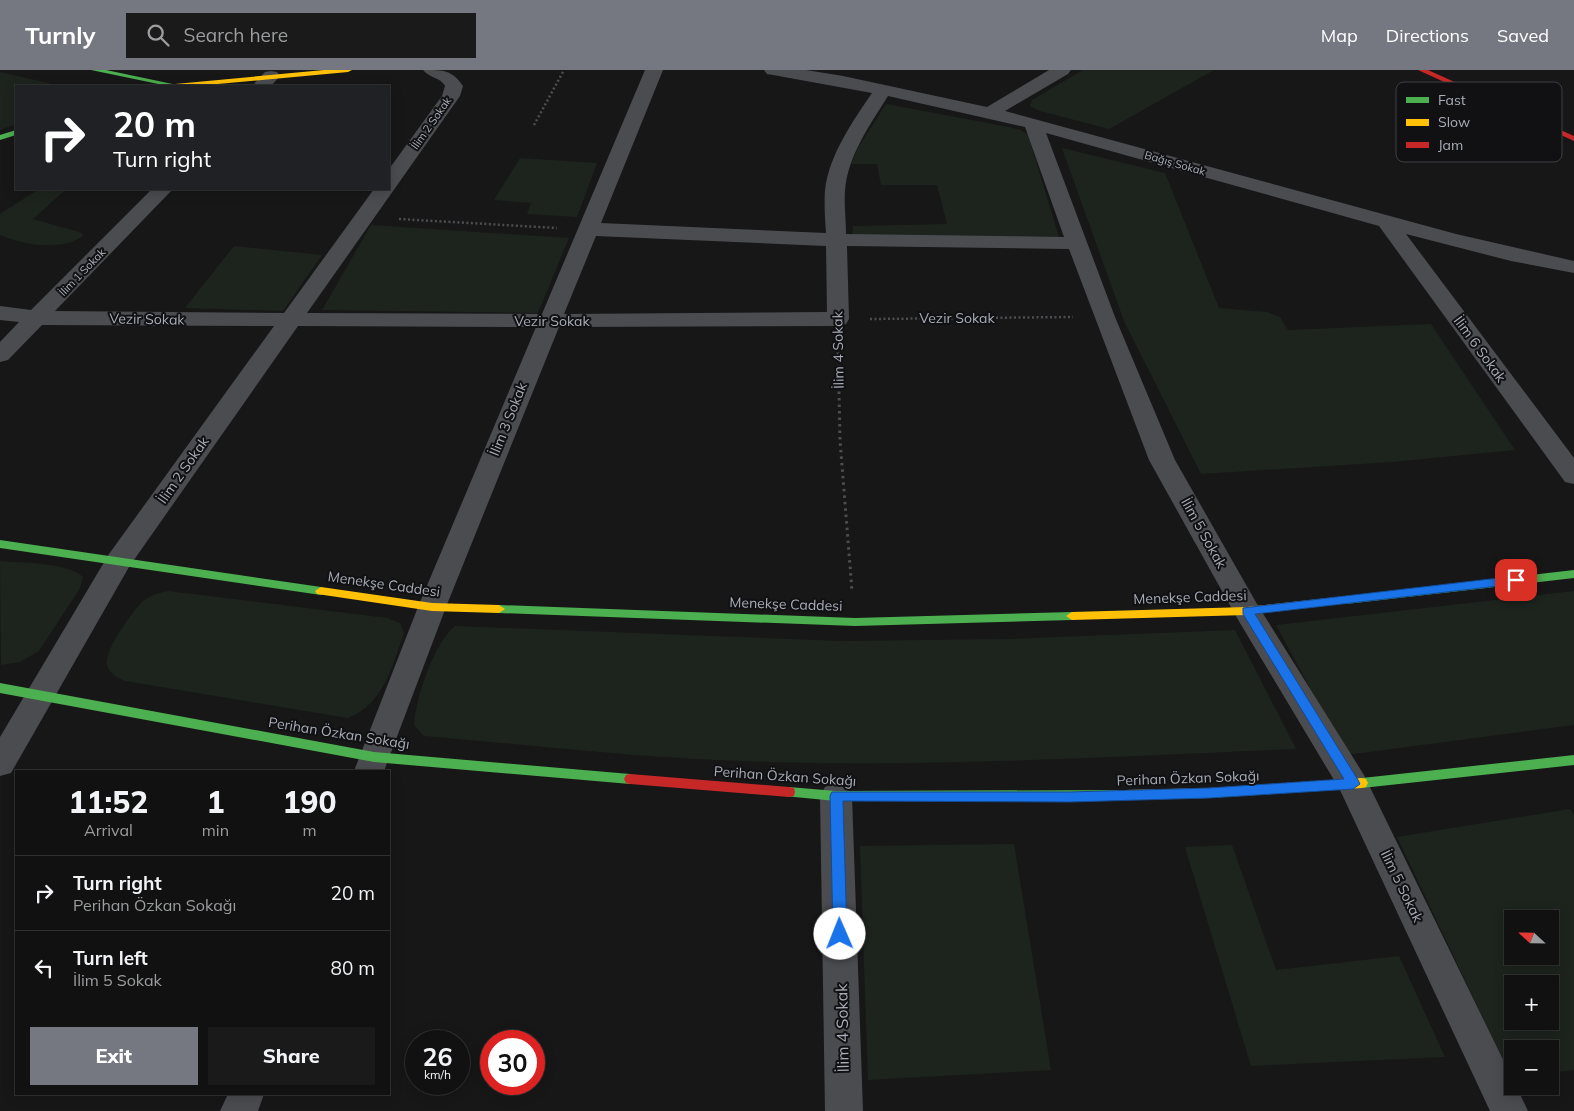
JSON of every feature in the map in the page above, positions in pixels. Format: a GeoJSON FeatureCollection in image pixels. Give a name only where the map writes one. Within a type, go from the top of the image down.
{"type":"FeatureCollection","features":[{"type":"Feature","properties":{"kind":"street"},"geometry":{"type":"LineString","coordinates":[[95,70],[171,85]]}},
{"type":"Feature","properties":{"kind":"street"},"geometry":{"type":"LineString","coordinates":[[194,85],[266,81],[348,70]]}},
{"type":"Feature","properties":{"kind":"street","name":"İlim 2 Sokak"},"geometry":{"type":"LineString","coordinates":[[390,182],[451,96],[454,86],[449,77],[432,70]]}},
{"type":"Feature","properties":{"kind":"street","name":"İlim 3 Sokak"},"geometry":{"type":"LineString","coordinates":[[372,764],[432,606],[548,322],[654,70]]}},
{"type":"Feature","properties":{"kind":"street","name":"Bağış Sokak"},"geometry":{"type":"LineString","coordinates":[[773,70],[883,89],[1034,124],[1526,259],[1574,267]]}},
{"type":"Feature","properties":{"kind":"street"},"geometry":{"type":"LineString","coordinates":[[989,113],[1062,70]]}},
{"type":"Feature","properties":{"kind":"street"},"geometry":{"type":"LineString","coordinates":[[1431,71],[1454,82]]}},
{"type":"Feature","properties":{"kind":"street","name":"İlim 4 Sokak"},"geometry":{"type":"LineString","coordinates":[[838,319],[835,190],[839,171],[852,138],[883,89]]}},
{"type":"Feature","properties":{"kind":"street","name":"İlim 5 Sokak"},"geometry":{"type":"LineString","coordinates":[[1034,124],[1076,243],[1162,460],[1247,611],[1353,784],[1509,1111]]}},
{"type":"Feature","properties":{"kind":"street"},"geometry":{"type":"LineString","coordinates":[[0,138],[15,132]]}},
{"type":"Feature","properties":{"kind":"street"},"geometry":{"type":"LineString","coordinates":[[1562,133],[1574,139]]}},
{"type":"Feature","properties":{"kind":"street","name":"İlim 1 Sokak"},"geometry":{"type":"LineString","coordinates":[[0,355],[162,190]]}},
{"type":"Feature","properties":{"kind":"street","name":"İlim 2 Sokak"},"geometry":{"type":"LineString","coordinates":[[0,764],[42,696],[118,561],[383,190]]}},
{"type":"Feature","properties":{"kind":"street","name":"İlim 6 Sokak"},"geometry":{"type":"LineString","coordinates":[[1386,221],[1574,476]]}},
{"type":"Feature","properties":{"kind":"street"},"geometry":{"type":"LineString","coordinates":[[588,230],[835,240],[1076,243]]}},
{"type":"Feature","properties":{"kind":"street","name":"Vezir Sokak"},"geometry":{"type":"LineString","coordinates":[[0,313],[37,318],[548,322],[838,319]]}},
{"type":"Feature","properties":{"kind":"street","name":"Menekşe Caddesi"},"geometry":{"type":"LineString","coordinates":[[0,544],[432,606],[855,622],[1247,611],[1574,574]]}},
{"type":"Feature","properties":{"kind":"street","name":"Perihan Özkan Sokağı"},"geometry":{"type":"LineString","coordinates":[[0,688],[372,764],[836,796],[1070,797],[1209,793],[1353,784],[1574,760]]}},
{"type":"Feature","properties":{"kind":"street","name":"İlim 4 Sokak"},"geometry":{"type":"LineString","coordinates":[[836,796],[844,1111]]}},
{"type":"Feature","properties":{"kind":"street"},"geometry":{"type":"LineString","coordinates":[[239,1111],[246,1095]]}},
{"type":"Feature","properties":{"kind":"path"},"geometry":{"type":"LineString","coordinates":[[534,125],[564,70]]}},
{"type":"Feature","properties":{"kind":"path"},"geometry":{"type":"LineString","coordinates":[[364,217],[588,230]]}},
{"type":"Feature","properties":{"kind":"path","name":"Vezir Sokak"},"geometry":{"type":"LineString","coordinates":[[838,319],[1104,316]]}},
{"type":"Feature","properties":{"kind":"path","name":"İlim 4 Sokak"},"geometry":{"type":"LineString","coordinates":[[838,319],[840,440],[855,622]]}},
{"type":"Feature","properties":{"kind":"shaded area"},"geometry":{"type":"Polygon","coordinates":[[[1083,70],[1214,70],[1109,129],[1040,111],[1030,106],[1032,100],[1083,70]]]}},
{"type":"Feature","properties":{"kind":"shaded area"},"geometry":{"type":"Polygon","coordinates":[[[0,72],[57,85],[15,85],[15,124],[0,130],[0,72]]]}},
{"type":"Feature","properties":{"kind":"shaded area"},"geometry":{"type":"Polygon","coordinates":[[[886,104],[1009,127],[1021,130],[1028,135],[1059,237],[852,237],[853,226],[947,224],[937,185],[881,185],[877,164],[851,164],[858,148],[886,104]]]}},
{"type":"Feature","properties":{"kind":"shaded area"},"geometry":{"type":"Polygon","coordinates":[[[1062,148],[1165,173],[1219,308],[1267,312],[1280,317],[1288,330],[1431,324],[1515,450],[1392,462],[1201,474],[1124,321],[1062,148]]]}},
{"type":"Feature","properties":{"kind":"shaded area"},"geometry":{"type":"Polygon","coordinates":[[[520,158],[597,163],[577,217],[527,214],[531,203],[494,200],[520,158]]]}},
{"type":"Feature","properties":{"kind":"shaded area"},"geometry":{"type":"Polygon","coordinates":[[[37,190],[63,190],[33,219],[83,234],[82,237],[63,244],[41,245],[19,242],[0,235],[0,214],[37,190]]]}},
{"type":"Feature","properties":{"kind":"shaded area"},"geometry":{"type":"Polygon","coordinates":[[[371,225],[569,238],[538,313],[322,310],[371,225]]]}},
{"type":"Feature","properties":{"kind":"shaded area"},"geometry":{"type":"Polygon","coordinates":[[[234,246],[322,255],[283,311],[185,308],[234,246]]]}},
{"type":"Feature","properties":{"kind":"shaded area"},"geometry":{"type":"Polygon","coordinates":[[[0,561],[66,568],[83,577],[80,588],[39,651],[20,662],[1,665],[0,561]]]}},
{"type":"Feature","properties":{"kind":"shaded area"},"geometry":{"type":"Polygon","coordinates":[[[168,591],[387,618],[400,623],[404,633],[385,683],[378,694],[360,712],[348,718],[125,681],[117,677],[108,669],[107,660],[109,651],[119,632],[143,601],[158,593],[168,591]]]}},
{"type":"Feature","properties":{"kind":"shaded area"},"geometry":{"type":"Polygon","coordinates":[[[1574,591],[1574,725],[1346,755],[1276,625],[1574,591]]]}},
{"type":"Feature","properties":{"kind":"shaded area"},"geometry":{"type":"Polygon","coordinates":[[[455,626],[841,641],[1009,639],[1235,630],[1296,749],[934,763],[789,762],[644,756],[424,736],[414,725],[418,700],[433,657],[447,634],[455,626]]]}},
{"type":"Feature","properties":{"kind":"shaded area"},"geometry":{"type":"Polygon","coordinates":[[[1570,809],[1574,815],[1574,1070],[1559,1072],[1559,1040],[1504,1040],[1504,1062],[1397,837],[1570,809]]]}},
{"type":"Feature","properties":{"kind":"shaded area"},"geometry":{"type":"Polygon","coordinates":[[[1014,844],[1051,1070],[868,1080],[860,846],[1014,844]]]}},
{"type":"Feature","properties":{"kind":"shaded area"},"geometry":{"type":"Polygon","coordinates":[[[1232,845],[1276,970],[1399,956],[1445,1057],[1251,1066],[1185,847],[1232,845]]]}},
{"type":"Feature","properties":{"kind":"traffic: fast"},"geometry":{"type":"LineString","coordinates":[[95,70],[173,85]]}},
{"type":"Feature","properties":{"kind":"traffic: fast"},"geometry":{"type":"LineString","coordinates":[[0,138],[15,132]]}},
{"type":"Feature","properties":{"kind":"traffic: fast"},"geometry":{"type":"LineString","coordinates":[[0,544],[321,591]]}},
{"type":"Feature","properties":{"kind":"traffic: fast"},"geometry":{"type":"LineString","coordinates":[[1346,600],[1574,574]]}},
{"type":"Feature","properties":{"kind":"traffic: fast"},"geometry":{"type":"LineString","coordinates":[[499,609],[855,622],[1072,616]]}},
{"type":"Feature","properties":{"kind":"traffic: fast"},"geometry":{"type":"LineString","coordinates":[[0,688],[374,757],[630,779]]}},
{"type":"Feature","properties":{"kind":"traffic: fast"},"geometry":{"type":"LineString","coordinates":[[1362,783],[1574,760]]}},
{"type":"Feature","properties":{"kind":"traffic: fast"},"geometry":{"type":"LineString","coordinates":[[789,792],[836,796],[1126,795]]}},
{"type":"Feature","properties":{"kind":"traffic: slow"},"geometry":{"type":"LineString","coordinates":[[186,85],[348,70]]}},
{"type":"Feature","properties":{"kind":"traffic: slow"},"geometry":{"type":"LineString","coordinates":[[321,591],[432,607],[499,609]]}},
{"type":"Feature","properties":{"kind":"traffic: slow"},"geometry":{"type":"LineString","coordinates":[[1072,616],[1247,611],[1346,600]]}},
{"type":"Feature","properties":{"kind":"traffic: slow"},"geometry":{"type":"LineString","coordinates":[[1126,795],[1209,793],[1362,783]]}},
{"type":"Feature","properties":{"kind":"traffic: jam"},"geometry":{"type":"LineString","coordinates":[[1422,70],[1448,82]]}},
{"type":"Feature","properties":{"kind":"traffic: jam"},"geometry":{"type":"LineString","coordinates":[[1562,134],[1574,139]]}},
{"type":"Feature","properties":{"kind":"traffic: jam"},"geometry":{"type":"LineString","coordinates":[[630,779],[789,792]]}},
{"type":"Feature","properties":{"kind":"route"},"geometry":{"type":"LineString","coordinates":[[840,934],[836,796],[1070,797],[1209,793],[1353,784],[1247,611],[1516,580]]}}]}
